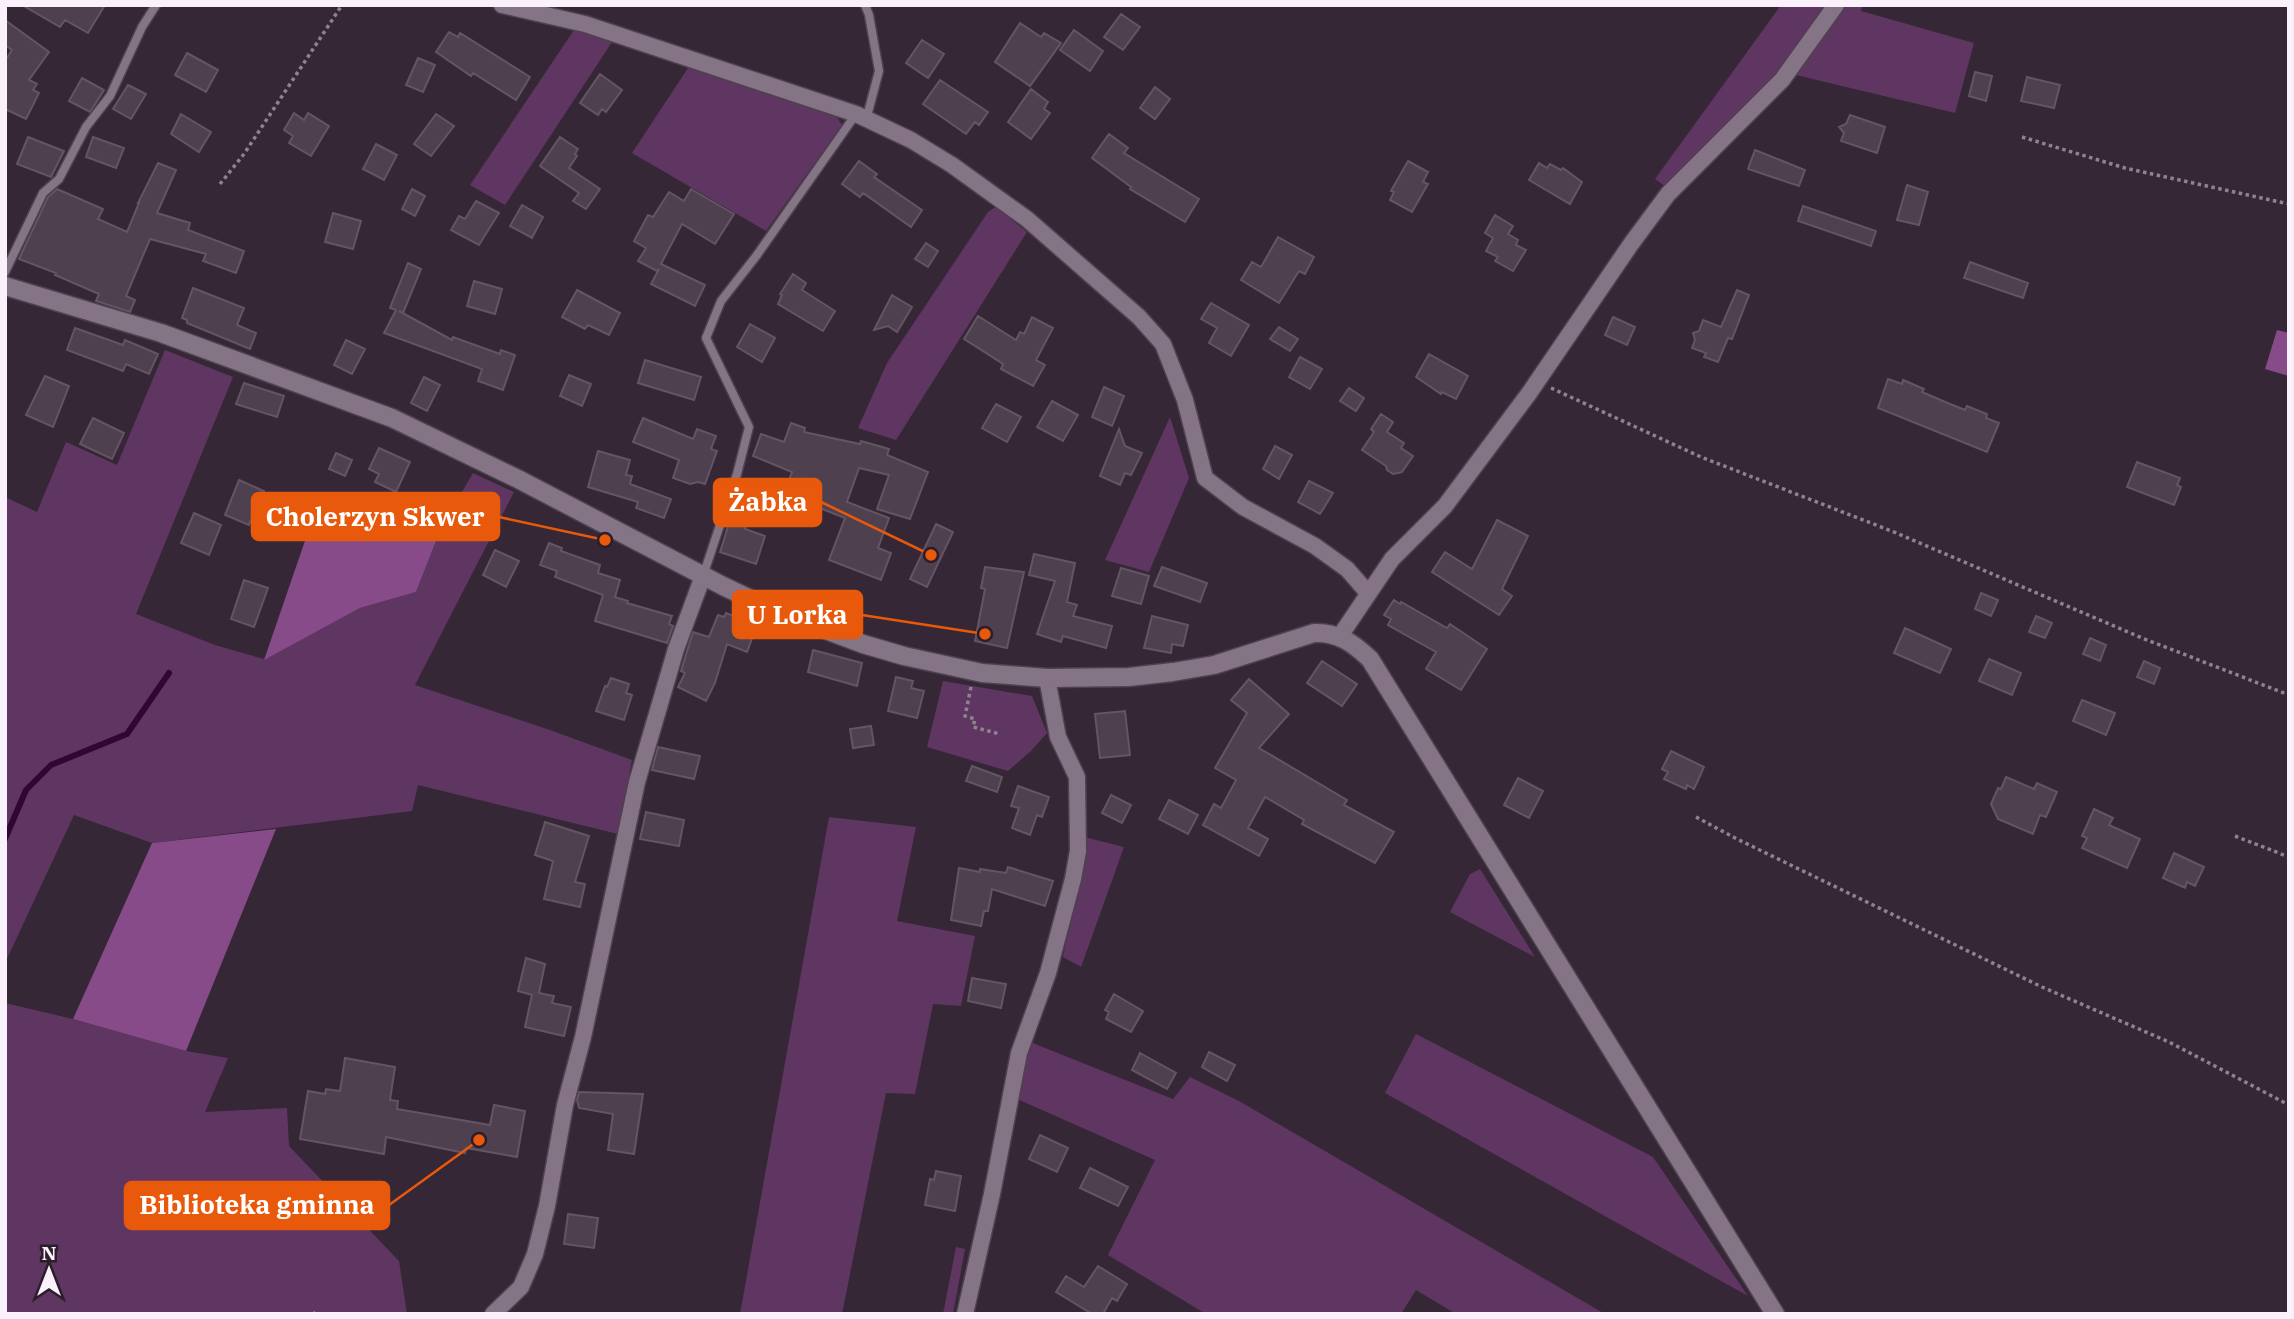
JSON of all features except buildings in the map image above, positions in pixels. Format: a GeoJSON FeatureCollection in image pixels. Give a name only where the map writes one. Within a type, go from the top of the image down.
{"type":"FeatureCollection","features":[{"type":"Feature","properties":{"kind":"street"},"geometry":{"type":"LineString","coordinates":[[502,5],[585,23],[861,117],[911,140],[952,165],[1027,219],[1139,317],[1163,344],[1185,400],[1205,478],[1243,507],[1336,561],[1347,569],[1368,593]]}},
{"type":"Feature","properties":{"kind":"street"},"geometry":{"type":"LineString","coordinates":[[1340,636],[1392,559],[1446,506],[1537,382],[1668,194],[1783,80],[1836,5]]}},
{"type":"Feature","properties":{"kind":"street"},"geometry":{"type":"LineString","coordinates":[[5,286],[161,333],[392,418],[518,479],[703,576],[779,612],[874,647],[970,671],[1047,678],[1129,677],[1214,665],[1314,633],[1340,636],[1358,647],[1370,659],[1775,1314]]}},
{"type":"Feature","properties":{"kind":"street"},"geometry":{"type":"LineString","coordinates":[[493,1314],[521,1287],[535,1254],[547,1206],[565,1105],[583,1037],[637,782],[676,649],[703,576]]}},
{"type":"Feature","properties":{"kind":"street"},"geometry":{"type":"LineString","coordinates":[[965,1314],[992,1194],[1019,1053],[1048,973],[1073,879],[1077,851],[1077,777],[1058,737],[1047,678]]}},
{"type":"Feature","properties":{"kind":"lane"},"geometry":{"type":"LineString","coordinates":[[5,272],[43,193],[59,179],[86,127],[110,96],[142,27],[156,5]]}},
{"type":"Feature","properties":{"kind":"lane"},"geometry":{"type":"LineString","coordinates":[[703,576],[737,474],[749,427],[706,338],[721,301],[861,117],[879,71],[865,5]]}},
{"type":"Feature","properties":{"kind":"path"},"geometry":{"type":"LineString","coordinates":[[219,184],[244,154],[342,5]]}},
{"type":"Feature","properties":{"kind":"path"},"geometry":{"type":"LineString","coordinates":[[2022,137],[2125,168],[2289,204]]}},
{"type":"Feature","properties":{"kind":"path"},"geometry":{"type":"LineString","coordinates":[[1537,382],[1701,457],[1894,532],[2142,638],[2289,695]]}},
{"type":"Feature","properties":{"kind":"path"},"geometry":{"type":"LineString","coordinates":[[972,682],[965,716],[975,719],[973,727],[1000,734]]}},
{"type":"Feature","properties":{"kind":"path"},"geometry":{"type":"LineString","coordinates":[[1696,817],[2042,987],[2169,1042],[2289,1105]]}},
{"type":"Feature","properties":{"kind":"path"},"geometry":{"type":"LineString","coordinates":[[2235,836],[2289,857]]}},
{"type":"Feature","properties":{"kind":"shaded area"},"geometry":{"type":"Polygon","coordinates":[[[1781,5],[1829,5],[1769,82],[1669,189],[1655,179],[1781,5]]]}},
{"type":"Feature","properties":{"kind":"shaded area"},"geometry":{"type":"Polygon","coordinates":[[[1846,5],[1863,5],[1861,11],[1974,43],[1955,113],[1796,75],[1846,5]]]}},
{"type":"Feature","properties":{"kind":"shaded area"},"geometry":{"type":"Polygon","coordinates":[[[576,27],[614,39],[505,205],[470,185],[576,27]]]}},
{"type":"Feature","properties":{"kind":"shaded area"},"geometry":{"type":"Polygon","coordinates":[[[690,65],[836,116],[842,125],[766,231],[632,153],[690,65]]]}},
{"type":"Feature","properties":{"kind":"shaded area"},"geometry":{"type":"Polygon","coordinates":[[[996,207],[1027,232],[896,440],[858,428],[887,363],[988,212],[996,207]]]}},
{"type":"Feature","properties":{"kind":"shaded area"},"geometry":{"type":"Polygon","coordinates":[[[2277,330],[2289,333],[2289,376],[2265,369],[2277,330]]]}},
{"type":"Feature","properties":{"kind":"shaded area"},"geometry":{"type":"Polygon","coordinates":[[[165,350],[233,377],[136,614],[215,645],[264,659],[360,608],[416,592],[442,526],[473,473],[514,492],[415,685],[632,760],[618,834],[418,785],[412,811],[152,843],[74,815],[5,963],[5,497],[37,512],[66,442],[117,465],[165,350]]]}},
{"type":"Feature","properties":{"kind":"shaded area"},"geometry":{"type":"Polygon","coordinates":[[[1170,417],[1189,478],[1149,572],[1105,560],[1170,417]]]}},
{"type":"Feature","properties":{"kind":"shaded area"},"geometry":{"type":"Polygon","coordinates":[[[319,500],[401,510],[442,526],[416,592],[360,608],[264,660],[319,500]]]}},
{"type":"Feature","properties":{"kind":"shaded area"},"geometry":{"type":"Polygon","coordinates":[[[943,681],[1032,696],[1047,733],[1008,771],[927,747],[943,681]]]}},
{"type":"Feature","properties":{"kind":"shaded area"},"geometry":{"type":"Polygon","coordinates":[[[829,817],[916,827],[897,921],[975,936],[961,1006],[933,1004],[915,1094],[886,1093],[842,1314],[740,1314],[829,817]]]}},
{"type":"Feature","properties":{"kind":"shaded area"},"geometry":{"type":"Polygon","coordinates":[[[276,829],[186,1051],[73,1019],[152,843],[276,829]]]}},
{"type":"Feature","properties":{"kind":"shaded area"},"geometry":{"type":"Polygon","coordinates":[[[1084,837],[1124,847],[1081,967],[1063,957],[1081,869],[1084,837]]]}},
{"type":"Feature","properties":{"kind":"shaded area"},"geometry":{"type":"Polygon","coordinates":[[[1480,869],[1535,957],[1450,912],[1470,874],[1480,869]]]}},
{"type":"Feature","properties":{"kind":"shaded area"},"geometry":{"type":"Polygon","coordinates":[[[5,1003],[186,1051],[228,1058],[205,1112],[287,1108],[289,1146],[399,1261],[407,1314],[5,1314],[5,1003]]]}},
{"type":"Feature","properties":{"kind":"shaded area"},"geometry":{"type":"Polygon","coordinates":[[[1416,1034],[1653,1157],[1748,1296],[1385,1093],[1416,1034]]]}},
{"type":"Feature","properties":{"kind":"shaded area"},"geometry":{"type":"Polygon","coordinates":[[[1030,1042],[1173,1099],[1190,1077],[1239,1101],[1605,1314],[1456,1314],[1416,1290],[1401,1314],[1206,1314],[1108,1255],[1155,1160],[1015,1098],[1030,1042]]]}},
{"type":"Feature","properties":{"kind":"shaded area"},"geometry":{"type":"Polygon","coordinates":[[[956,1247],[965,1249],[953,1314],[943,1314],[956,1247]]]}},
{"type":"Feature","properties":{"kind":"waterway"},"geometry":{"type":"LineString","coordinates":[[5,839],[26,790],[51,765],[127,734],[169,673]]}},
{"type":"Feature","properties":{"kind":"place","name":"Cholerzyn Skwer"},"geometry":{"type":"Point","coordinates":[605,540]}},
{"type":"Feature","properties":{"kind":"place","name":"Żabka"},"geometry":{"type":"Point","coordinates":[931,555]}},
{"type":"Feature","properties":{"kind":"place","name":"U Lorka"},"geometry":{"type":"Point","coordinates":[985,634]}},
{"type":"Feature","properties":{"kind":"place","name":"Biblioteka gminna"},"geometry":{"type":"Point","coordinates":[479,1140]}}]}
